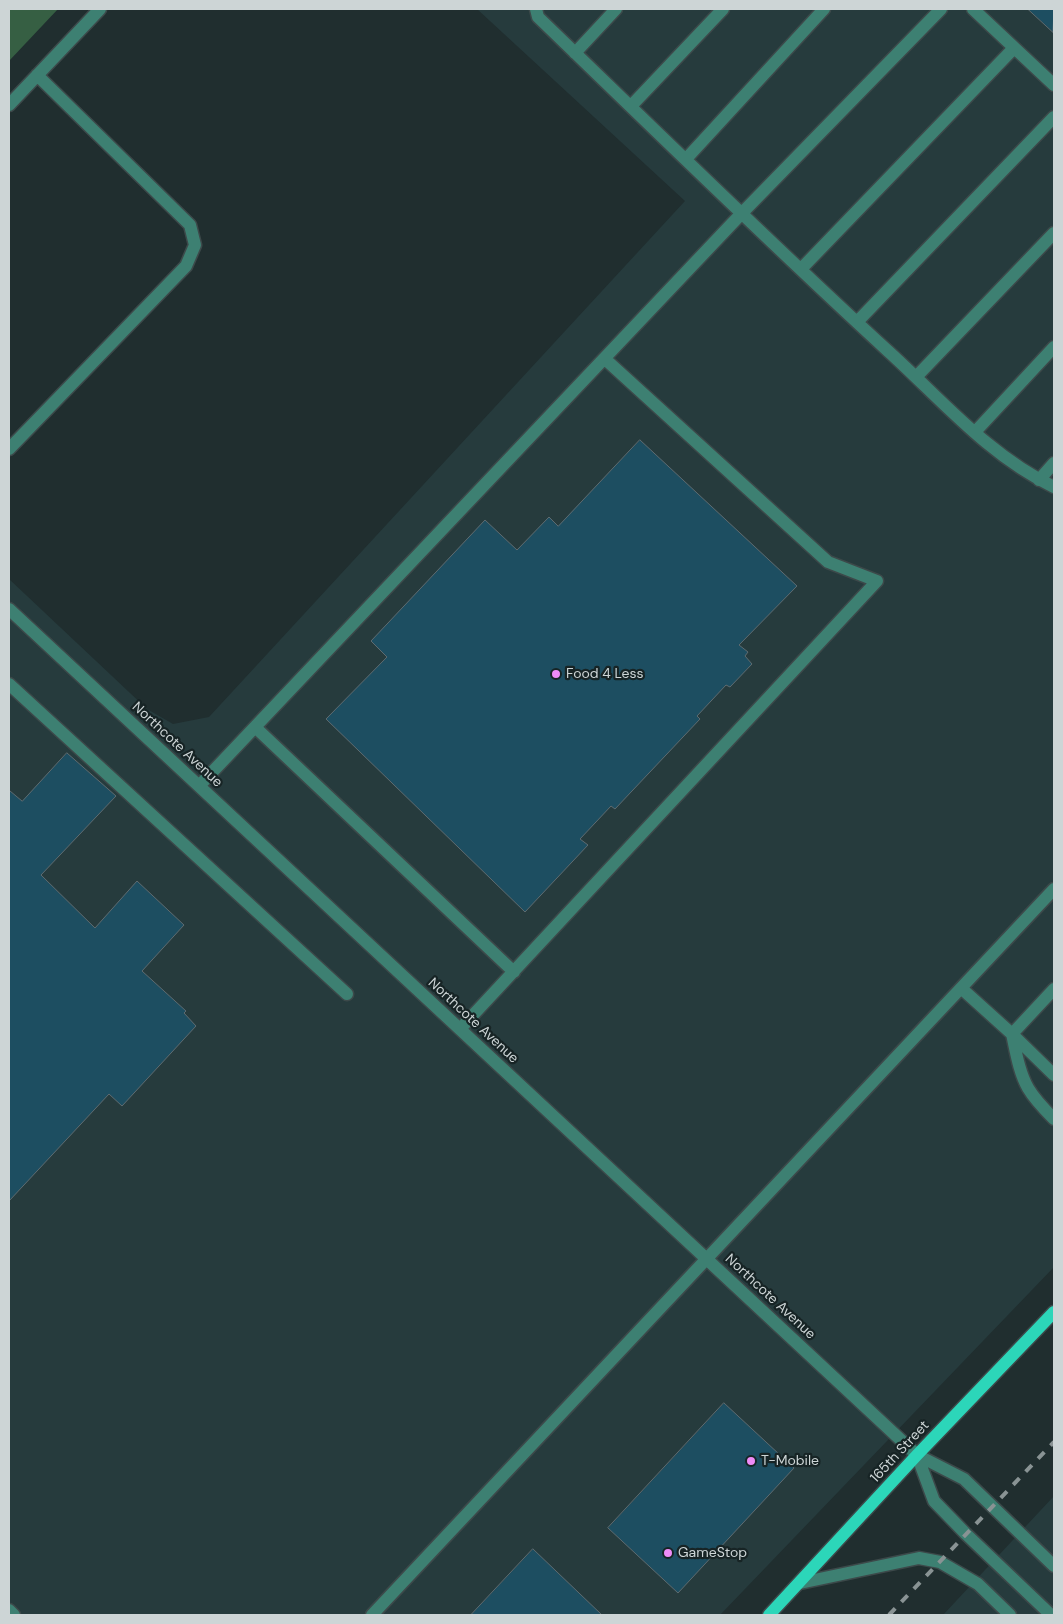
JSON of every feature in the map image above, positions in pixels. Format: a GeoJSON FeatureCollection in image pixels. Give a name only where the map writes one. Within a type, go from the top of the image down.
{"type":"FeatureCollection","features":[{"type":"Feature","properties":{"kind":"main road","name":"165th Street"},"geometry":{"type":"LineString","coordinates":[[770,1615],[917,1455],[1054,1312]]}},
{"type":"Feature","properties":{"kind":"street"},"geometry":{"type":"LineString","coordinates":[[9,105],[100,9]]}},
{"type":"Feature","properties":{"kind":"street"},"geometry":{"type":"LineString","coordinates":[[536,9],[538,17],[575,53],[975,432],[992,447],[1039,480],[1054,487]]}},
{"type":"Feature","properties":{"kind":"street"},"geometry":{"type":"LineString","coordinates":[[575,53],[616,9]]}},
{"type":"Feature","properties":{"kind":"street"},"geometry":{"type":"LineString","coordinates":[[631,106],[723,9]]}},
{"type":"Feature","properties":{"kind":"street"},"geometry":{"type":"LineString","coordinates":[[686,159],[824,9]]}},
{"type":"Feature","properties":{"kind":"street"},"geometry":{"type":"LineString","coordinates":[[199,786],[742,213],[940,9]]}},
{"type":"Feature","properties":{"kind":"street"},"geometry":{"type":"LineString","coordinates":[[973,9],[1054,85]]}},
{"type":"Feature","properties":{"kind":"street"},"geometry":{"type":"LineString","coordinates":[[802,270],[1014,48]]}},
{"type":"Feature","properties":{"kind":"street"},"geometry":{"type":"LineString","coordinates":[[9,449],[186,266],[195,245],[190,225],[37,75]]}},
{"type":"Feature","properties":{"kind":"street"},"geometry":{"type":"LineString","coordinates":[[857,322],[1054,117]]}},
{"type":"Feature","properties":{"kind":"street"},"geometry":{"type":"LineString","coordinates":[[916,377],[1054,233]]}},
{"type":"Feature","properties":{"kind":"street"},"geometry":{"type":"LineString","coordinates":[[975,432],[1054,347]]}},
{"type":"Feature","properties":{"kind":"street"},"geometry":{"type":"LineString","coordinates":[[460,1029],[877,581],[828,562],[605,359]]}},
{"type":"Feature","properties":{"kind":"street"},"geometry":{"type":"LineString","coordinates":[[1039,480],[1054,463]]}},
{"type":"Feature","properties":{"kind":"street","name":"Northcote Avenue"},"geometry":{"type":"LineString","coordinates":[[9,609],[917,1455]]}},
{"type":"Feature","properties":{"kind":"street"},"geometry":{"type":"LineString","coordinates":[[9,684],[347,994]]}},
{"type":"Feature","properties":{"kind":"street"},"geometry":{"type":"LineString","coordinates":[[255,727],[514,972]]}},
{"type":"Feature","properties":{"kind":"street"},"geometry":{"type":"LineString","coordinates":[[372,1615],[1054,889]]}},
{"type":"Feature","properties":{"kind":"street"},"geometry":{"type":"LineString","coordinates":[[961,988],[1054,1075]]}},
{"type":"Feature","properties":{"kind":"street"},"geometry":{"type":"LineString","coordinates":[[1012,1034],[1054,989]]}},
{"type":"Feature","properties":{"kind":"street"},"geometry":{"type":"LineString","coordinates":[[1012,1034],[1021,1071],[1029,1089],[1054,1120]]}},
{"type":"Feature","properties":{"kind":"street"},"geometry":{"type":"LineString","coordinates":[[917,1455],[964,1479],[1054,1566]]}},
{"type":"Feature","properties":{"kind":"street"},"geometry":{"type":"LineString","coordinates":[[917,1455],[934,1501],[1051,1615]]}},
{"type":"Feature","properties":{"kind":"street"},"geometry":{"type":"LineString","coordinates":[[800,1583],[919,1558],[940,1562],[978,1584],[1010,1615]]}},
{"type":"Feature","properties":{"kind":"street"},"geometry":{"type":"LineString","coordinates":[[9,1610],[14,1615]]}},
{"type":"Feature","properties":{"kind":"shaded area"},"geometry":{"type":"Polygon","coordinates":[[[477,9],[1054,9],[1054,1267],[720,1615],[9,1615],[9,579],[147,709],[173,724],[209,717],[685,201],[477,9]]]}},
{"type":"Feature","properties":{"kind":"shaded area"},"geometry":{"type":"Polygon","coordinates":[[[1054,1496],[1054,1615],[943,1615],[1054,1496]]]}},
{"type":"Feature","properties":{"kind":"green space"},"geometry":{"type":"Polygon","coordinates":[[[9,9],[58,9],[9,61],[9,9]]]}},
{"type":"Feature","properties":{"kind":"building"},"geometry":{"type":"Polygon","coordinates":[[[1028,9],[1054,9],[1053,32],[1028,9]]]}},
{"type":"Feature","properties":{"kind":"building","name":"Food 4 Less"},"geometry":{"type":"Polygon","coordinates":[[[640,440],[797,586],[739,645],[748,652],[745,656],[752,664],[730,687],[726,685],[697,716],[700,719],[615,809],[611,806],[580,839],[588,845],[525,912],[326,719],[387,657],[371,641],[485,520],[517,550],[549,517],[558,526],[640,440]]]}},
{"type":"Feature","properties":{"kind":"building"},"geometry":{"type":"Polygon","coordinates":[[[67,753],[116,796],[41,875],[95,928],[137,881],[184,925],[142,971],[186,1011],[184,1013],[196,1026],[122,1106],[109,1094],[9,1201],[9,792],[22,801],[67,753]]]}},
{"type":"Feature","properties":{"kind":"building"},"geometry":{"type":"Polygon","coordinates":[[[724,1403],[794,1468],[678,1593],[608,1528],[724,1403]]]}},
{"type":"Feature","properties":{"kind":"building"},"geometry":{"type":"Polygon","coordinates":[[[533,1549],[602,1615],[471,1615],[533,1549]]]}},
{"type":"Feature","properties":{"kind":"railway"},"geometry":{"type":"LineString","coordinates":[[889,1615],[1054,1442]]}},
{"type":"Feature","properties":{"kind":"place","name":"Food 4 Less"},"geometry":{"type":"Point","coordinates":[556,674]}},
{"type":"Feature","properties":{"kind":"place","name":"T-Mobile"},"geometry":{"type":"Point","coordinates":[751,1461]}},
{"type":"Feature","properties":{"kind":"place","name":"GameStop"},"geometry":{"type":"Point","coordinates":[668,1553]}}]}
